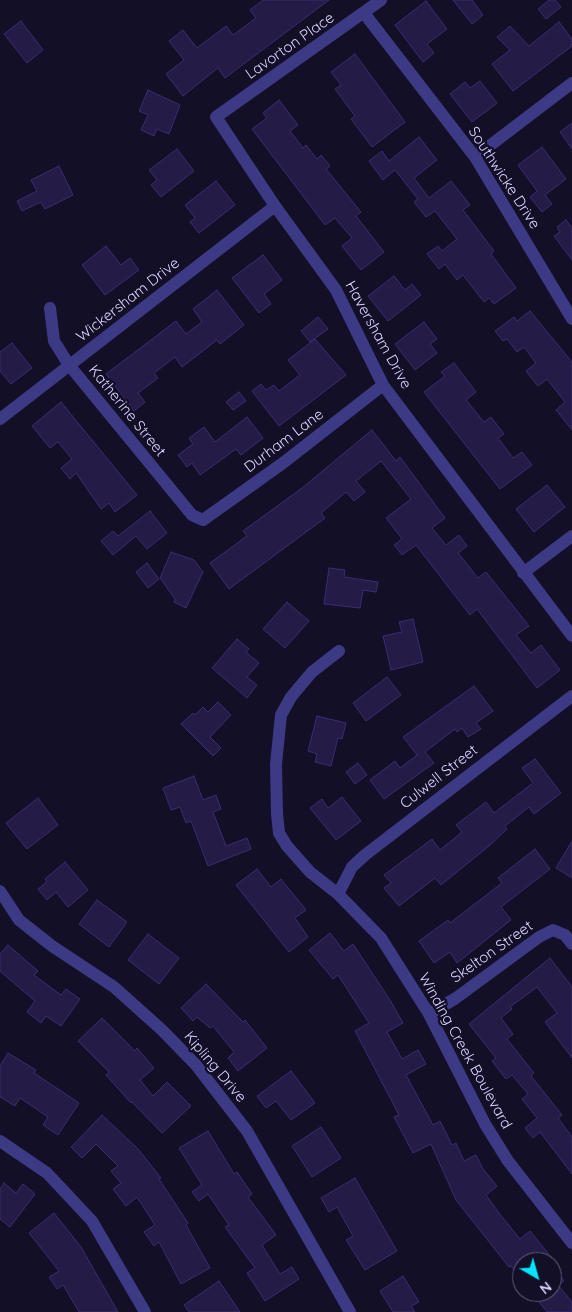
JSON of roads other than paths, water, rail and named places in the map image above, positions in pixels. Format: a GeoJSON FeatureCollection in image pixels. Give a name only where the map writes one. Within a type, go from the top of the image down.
{"type":"FeatureCollection","features":[{"type":"Feature","properties":{"kind":"street","name":"Lavorton Place"},"geometry":{"type":"LineString","coordinates":[[216,117],[381,0]]}},
{"type":"Feature","properties":{"kind":"street","name":"Southwicke Drive"},"geometry":{"type":"LineString","coordinates":[[364,13],[474,157],[571,316]]}},
{"type":"Feature","properties":{"kind":"street"},"geometry":{"type":"LineString","coordinates":[[474,157],[572,82]]}},
{"type":"Feature","properties":{"kind":"street","name":"Haversham Drive"},"geometry":{"type":"LineString","coordinates":[[216,117],[275,206],[336,290],[383,384],[572,636]]}},
{"type":"Feature","properties":{"kind":"street","name":"Wickersham Drive"},"geometry":{"type":"LineString","coordinates":[[0,419],[275,206]]}},
{"type":"Feature","properties":{"kind":"street","name":"Katherine Street"},"geometry":{"type":"LineString","coordinates":[[50,308],[54,341],[69,365],[192,516],[202,520]]}},
{"type":"Feature","properties":{"kind":"street","name":"Durham Lane"},"geometry":{"type":"LineString","coordinates":[[202,520],[283,463],[383,384]]}},
{"type":"Feature","properties":{"kind":"street"},"geometry":{"type":"LineString","coordinates":[[523,573],[572,536]]}},
{"type":"Feature","properties":{"kind":"street","name":"Winding Creek Boulevard"},"geometry":{"type":"LineString","coordinates":[[339,651],[312,672],[291,697],[281,715],[276,764],[277,814],[280,832],[287,846],[310,872],[338,894],[381,938],[429,1014],[485,1124],[508,1161],[572,1243]]}},
{"type":"Feature","properties":{"kind":"street","name":"Culwell Street"},"geometry":{"type":"LineString","coordinates":[[338,894],[352,867],[365,855],[572,696]]}},
{"type":"Feature","properties":{"kind":"street","name":"Kipling Drive"},"geometry":{"type":"LineString","coordinates":[[0,891],[5,912],[114,987],[162,1030],[196,1065],[247,1131],[350,1312]]}},
{"type":"Feature","properties":{"kind":"street","name":"Skelton Street"},"geometry":{"type":"LineString","coordinates":[[429,1014],[456,998],[539,937],[554,930],[565,935],[572,944]]}},
{"type":"Feature","properties":{"kind":"street"},"geometry":{"type":"LineString","coordinates":[[0,1141],[47,1173],[92,1221],[145,1312]]}}]}
